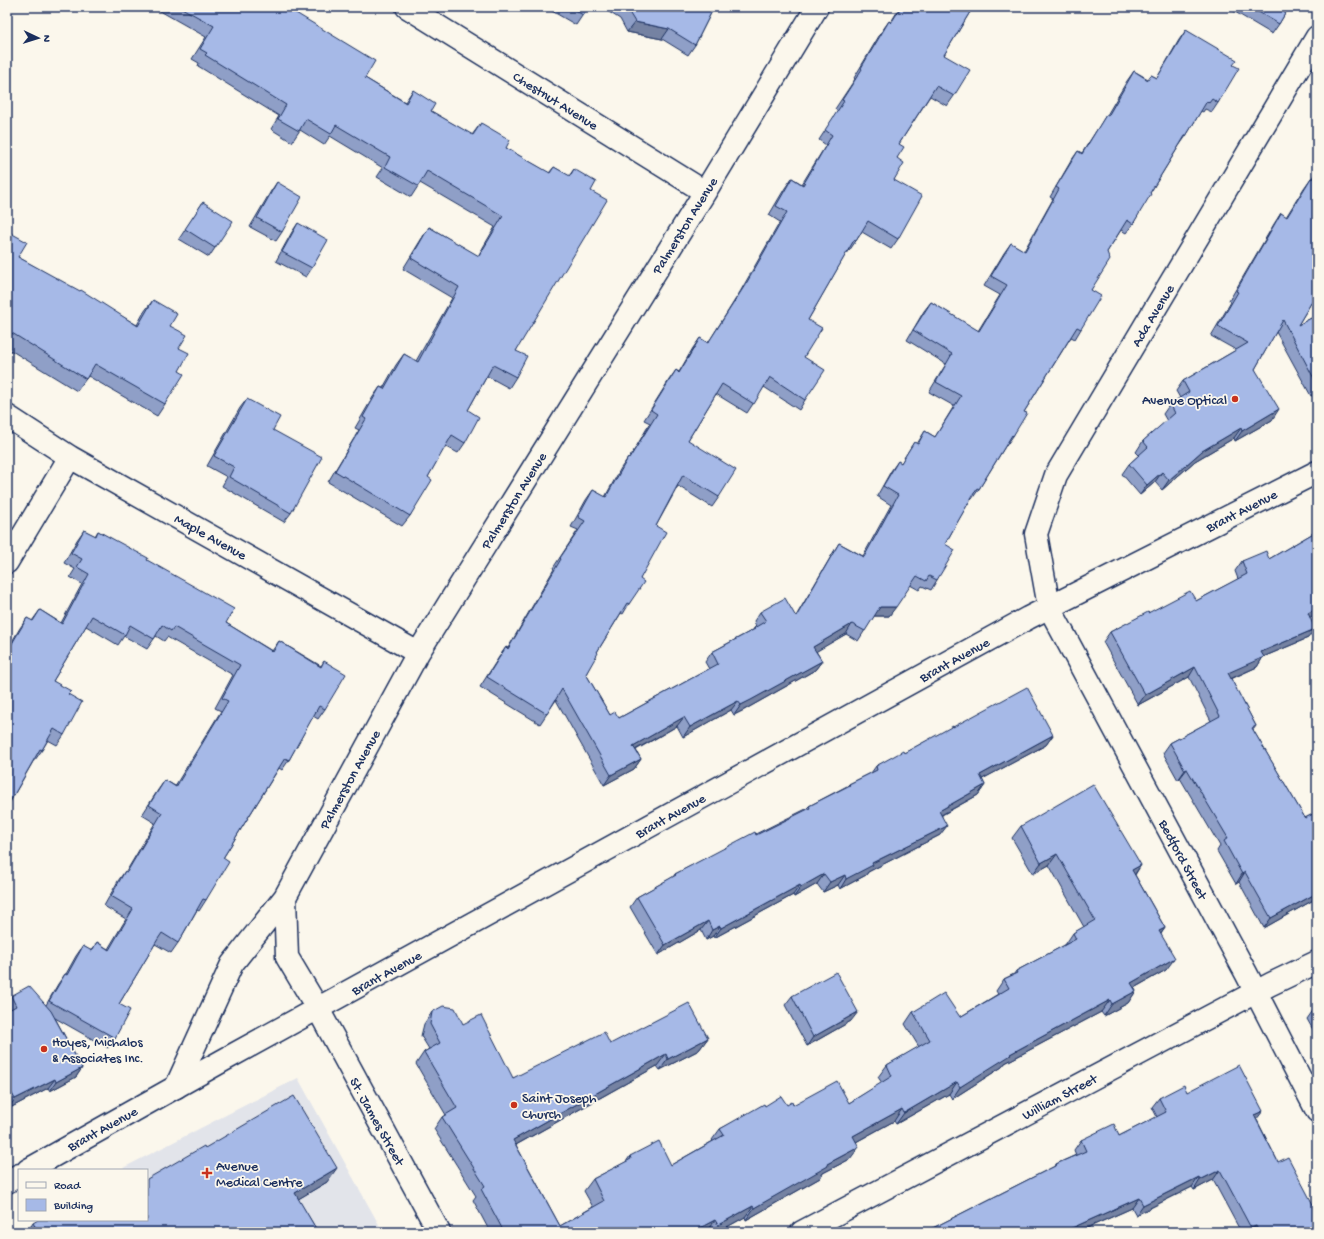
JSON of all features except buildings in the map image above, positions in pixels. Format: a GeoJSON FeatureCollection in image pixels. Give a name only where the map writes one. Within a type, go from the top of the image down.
{"type":"FeatureCollection","features":[{"type":"Feature","properties":{"kind":"street","name":"Chestnut Avenue"},"geometry":{"type":"LineString","coordinates":[[407,7],[705,192]]}},
{"type":"Feature","properties":{"kind":"street","name":"Palmerston Avenue"},"geometry":{"type":"LineString","coordinates":[[176,1087],[232,964],[285,897],[418,653],[705,192],[817,7]]}},
{"type":"Feature","properties":{"kind":"street","name":"Ada Avenue"},"geometry":{"type":"LineString","coordinates":[[1049,607],[1036,534],[1056,475],[1317,37]]}},
{"type":"Feature","properties":{"kind":"street","name":"Maple Avenue"},"geometry":{"type":"LineString","coordinates":[[7,416],[70,457],[418,653]]}},
{"type":"Feature","properties":{"kind":"street"},"geometry":{"type":"LineString","coordinates":[[7,562],[70,457]]}},
{"type":"Feature","properties":{"kind":"street","name":"Brant Avenue"},"geometry":{"type":"LineString","coordinates":[[30,1169],[176,1087],[1049,607],[1317,472]]}},
{"type":"Feature","properties":{"kind":"street","name":"Bedford Street"},"geometry":{"type":"LineString","coordinates":[[1049,607],[1263,988],[1317,1111]]}},
{"type":"Feature","properties":{"kind":"street"},"geometry":{"type":"LineString","coordinates":[[285,897],[287,957],[318,1009]]}},
{"type":"Feature","properties":{"kind":"street","name":"William Street"},"geometry":{"type":"LineString","coordinates":[[802,1232],[1263,988],[1317,962]]}},
{"type":"Feature","properties":{"kind":"street","name":"St. James Street"},"geometry":{"type":"LineString","coordinates":[[318,1009],[440,1232]]}},
{"type":"Feature","properties":{"kind":"street"},"geometry":{"type":"LineString","coordinates":[[7,1182],[18,1176]]}},
{"type":"Feature","properties":{"kind":"shaded area"},"geometry":{"type":"Polygon","coordinates":[[[298,1078],[383,1232],[158,1232],[148,1213],[148,1169],[123,1168],[298,1078]]]}},
{"type":"Feature","properties":{"kind":"place","name":"Avenue Optical"},"geometry":{"type":"Point","coordinates":[1235,399]}},
{"type":"Feature","properties":{"kind":"place","name":"Hoyes, Michalos & Associates Inc."},"geometry":{"type":"Point","coordinates":[44,1049]}},
{"type":"Feature","properties":{"kind":"place","name":"Saint Joseph Church"},"geometry":{"type":"Point","coordinates":[514,1105]}},
{"type":"Feature","properties":{"kind":"place","name":"Avenue Medical Centre"},"geometry":{"type":"Point","coordinates":[207,1173]}}]}
